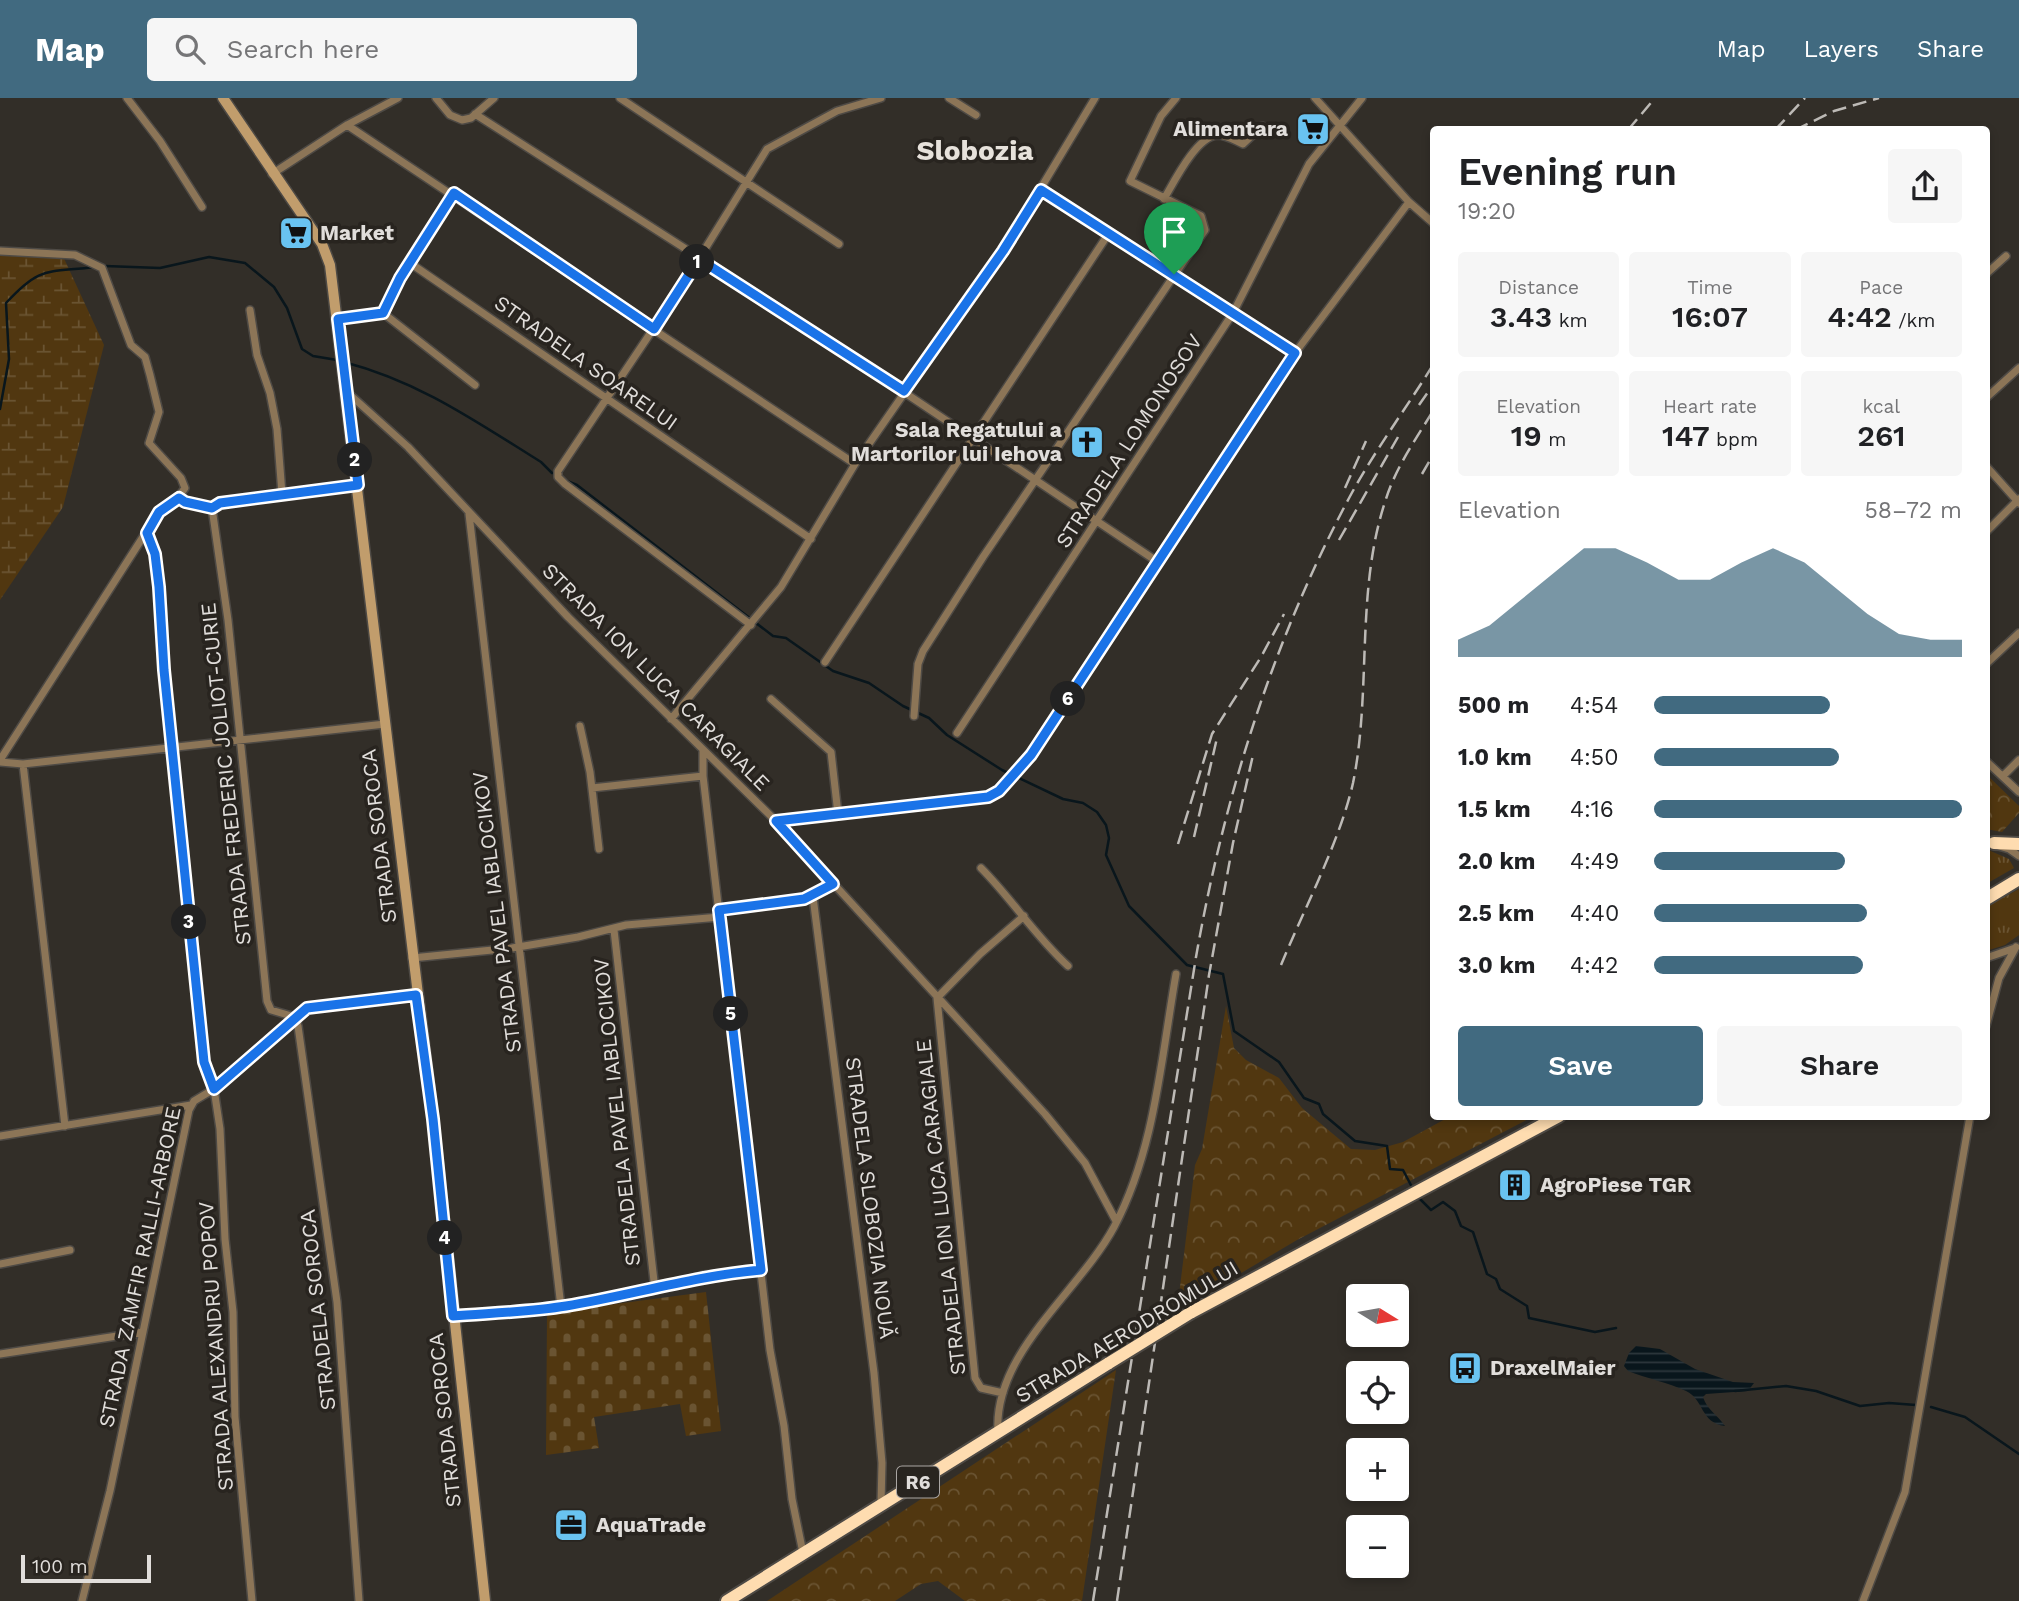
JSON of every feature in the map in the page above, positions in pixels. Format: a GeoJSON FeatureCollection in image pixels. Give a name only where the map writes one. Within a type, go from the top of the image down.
{"type":"FeatureCollection","features":[{"type":"Feature","properties":{"kind":"highway"},"geometry":{"type":"LineString","coordinates":[[1990,843],[2019,844]]}},
{"type":"Feature","properties":{"kind":"highway"},"geometry":{"type":"LineString","coordinates":[[1990,897],[2019,879]]}},
{"type":"Feature","properties":{"kind":"highway","name":"STRADA AERODROMULUI"},"geometry":{"type":"LineString","coordinates":[[727,1601],[1190,1313],[1552,1120]]}},
{"type":"Feature","properties":{"kind":"street"},"geometry":{"type":"LineString","coordinates":[[127,98],[160,141],[202,207]]}},
{"type":"Feature","properties":{"kind":"street","name":"STRADA SOROCA"},"geometry":{"type":"LineString","coordinates":[[223,98],[322,244],[330,265],[348,393],[416,995],[433,1119],[485,1601]]}},
{"type":"Feature","properties":{"kind":"street"},"geometry":{"type":"LineString","coordinates":[[272,174],[346,125],[398,98]]}},
{"type":"Feature","properties":{"kind":"street"},"geometry":{"type":"LineString","coordinates":[[436,98],[455,119],[465,120],[495,98]]}},
{"type":"Feature","properties":{"kind":"street"},"geometry":{"type":"LineString","coordinates":[[620,98],[746,179],[839,244]]}},
{"type":"Feature","properties":{"kind":"street"},"geometry":{"type":"LineString","coordinates":[[751,625],[561,481],[558,471],[654,329],[746,179],[773,144],[837,111],[859,102],[881,98]]}},
{"type":"Feature","properties":{"kind":"street"},"geometry":{"type":"LineString","coordinates":[[949,98],[976,116]]}},
{"type":"Feature","properties":{"kind":"street"},"geometry":{"type":"LineString","coordinates":[[671,719],[781,587],[855,464],[1003,251],[1095,98]]}},
{"type":"Feature","properties":{"kind":"street"},"geometry":{"type":"LineString","coordinates":[[914,716],[918,664],[923,651],[1035,480],[1205,230],[1201,216],[1130,181],[1161,116],[1176,98]]}},
{"type":"Feature","properties":{"kind":"street"},"geometry":{"type":"LineString","coordinates":[[1315,98],[1409,202],[1430,220]]}},
{"type":"Feature","properties":{"kind":"street","name":"STRADELA LOMONOSOV"},"geometry":{"type":"LineString","coordinates":[[957,733],[1099,521],[1233,313],[1304,173],[1339,124],[1362,98]]}},
{"type":"Feature","properties":{"kind":"street"},"geometry":{"type":"LineString","coordinates":[[475,114],[904,391],[1158,562]]}},
{"type":"Feature","properties":{"kind":"street"},"geometry":{"type":"LineString","coordinates":[[346,125],[454,193],[855,464]]}},
{"type":"Feature","properties":{"kind":"street"},"geometry":{"type":"LineString","coordinates":[[1164,199],[1186,162],[1204,140],[1214,135],[1243,144],[1262,126]]}},
{"type":"Feature","properties":{"kind":"street"},"geometry":{"type":"LineString","coordinates":[[1041,190],[1295,353]]}},
{"type":"Feature","properties":{"kind":"street"},"geometry":{"type":"LineString","coordinates":[[383,313],[410,263],[454,193]]}},
{"type":"Feature","properties":{"kind":"street"},"geometry":{"type":"LineString","coordinates":[[776,821],[988,797],[999,791],[1031,755],[1295,353],[1409,202]]}},
{"type":"Feature","properties":{"kind":"street"},"geometry":{"type":"LineString","coordinates":[[825,662],[1109,233]]}},
{"type":"Feature","properties":{"kind":"street"},"geometry":{"type":"LineString","coordinates":[[0,251],[81,256],[102,268],[132,348],[145,357],[159,412],[149,443],[181,478],[184,488],[179,498],[159,512],[0,761],[23,764],[385,724]]}},
{"type":"Feature","properties":{"kind":"street"},"geometry":{"type":"LineString","coordinates":[[1990,270],[2006,256]]}},
{"type":"Feature","properties":{"kind":"street","name":"STRADELA SOARELUI"},"geometry":{"type":"LineString","coordinates":[[410,263],[811,539]]}},
{"type":"Feature","properties":{"kind":"street"},"geometry":{"type":"LineString","coordinates":[[250,310],[257,355],[270,394],[277,429],[282,494]]}},
{"type":"Feature","properties":{"kind":"street"},"geometry":{"type":"LineString","coordinates":[[338,319],[383,313],[475,385]]}},
{"type":"Feature","properties":{"kind":"street"},"geometry":{"type":"LineString","coordinates":[[1990,394],[2019,368]]}},
{"type":"Feature","properties":{"kind":"street","name":"STRADA ION LUCA CARAGIALE"},"geometry":{"type":"LineString","coordinates":[[348,393],[408,447],[671,719],[776,821],[1073,1148],[1116,1220]]}},
{"type":"Feature","properties":{"kind":"street"},"geometry":{"type":"LineString","coordinates":[[1990,470],[2019,501],[1990,528]]}},
{"type":"Feature","properties":{"kind":"street"},"geometry":{"type":"LineString","coordinates":[[179,498],[212,508],[220,503],[358,485]]}},
{"type":"Feature","properties":{"kind":"street","name":"STRADA FREDERIC JOLIOT-CURIE"},"geometry":{"type":"LineString","coordinates":[[212,508],[228,620],[267,1002],[271,1010],[295,1017]]}},
{"type":"Feature","properties":{"kind":"street","name":"STRADA PAVEL IABLOCIKOV"},"geometry":{"type":"LineString","coordinates":[[469,513],[561,1307]]}},
{"type":"Feature","properties":{"kind":"street"},"geometry":{"type":"LineString","coordinates":[[147,533],[157,565],[172,749],[204,1062],[214,1089]]}},
{"type":"Feature","properties":{"kind":"street"},"geometry":{"type":"LineString","coordinates":[[1990,660],[2019,633]]}},
{"type":"Feature","properties":{"kind":"street"},"geometry":{"type":"LineString","coordinates":[[771,699],[831,752],[838,814]]}},
{"type":"Feature","properties":{"kind":"street"},"geometry":{"type":"LineString","coordinates":[[580,726],[593,788],[599,849]]}},
{"type":"Feature","properties":{"kind":"street"},"geometry":{"type":"LineString","coordinates":[[703,750],[703,776],[761,1270],[792,1499],[803,1553]]}},
{"type":"Feature","properties":{"kind":"street"},"geometry":{"type":"LineString","coordinates":[[2003,776],[2019,760]]}},
{"type":"Feature","properties":{"kind":"street"},"geometry":{"type":"LineString","coordinates":[[23,764],[65,1126]]}},
{"type":"Feature","properties":{"kind":"street"},"geometry":{"type":"LineString","coordinates":[[1990,765],[2019,792]]}},
{"type":"Feature","properties":{"kind":"street"},"geometry":{"type":"LineString","coordinates":[[593,788],[703,776]]}},
{"type":"Feature","properties":{"kind":"street"},"geometry":{"type":"LineString","coordinates":[[1990,843],[2019,856]]}},
{"type":"Feature","properties":{"kind":"street"},"geometry":{"type":"LineString","coordinates":[[981,868],[1024,916],[1043,944],[1068,967]]}},
{"type":"Feature","properties":{"kind":"street"},"geometry":{"type":"LineString","coordinates":[[412,958],[520,946],[614,930],[626,925],[813,897],[833,884]]}},
{"type":"Feature","properties":{"kind":"street","name":"STRADELA SLOBOZIA NOUĂ"},"geometry":{"type":"LineString","coordinates":[[813,897],[874,1373],[882,1474],[881,1505]]}},
{"type":"Feature","properties":{"kind":"street"},"geometry":{"type":"LineString","coordinates":[[937,998],[980,954],[1024,916]]}},
{"type":"Feature","properties":{"kind":"street","name":"STRADELA PAVEL IABLOCIKOV"},"geometry":{"type":"LineString","coordinates":[[614,930],[654,1290]]}},
{"type":"Feature","properties":{"kind":"street"},"geometry":{"type":"LineString","coordinates":[[1990,956],[2018,946]]}},
{"type":"Feature","properties":{"kind":"street"},"geometry":{"type":"LineString","coordinates":[[1990,1012],[1999,978],[2018,946]]}},
{"type":"Feature","properties":{"kind":"street"},"geometry":{"type":"LineString","coordinates":[[998,1433],[997,1408],[1003,1393],[1036,1331],[1116,1220],[1144,1157],[1176,974]]}},
{"type":"Feature","properties":{"kind":"street"},"geometry":{"type":"LineString","coordinates":[[295,1017],[311,1007],[416,995]]}},
{"type":"Feature","properties":{"kind":"street","name":"STRADELA ION LUCA CARAGIALE"},"geometry":{"type":"LineString","coordinates":[[937,998],[975,1378],[981,1388],[1003,1393]]}},
{"type":"Feature","properties":{"kind":"street","name":"STRADA ZAMFIR RALLI-ARBORE"},"geometry":{"type":"LineString","coordinates":[[82,1601],[110,1492],[191,1104],[214,1089],[287,1028],[295,1017]]}},
{"type":"Feature","properties":{"kind":"street","name":"STRADELA SOROCА"},"geometry":{"type":"LineString","coordinates":[[295,1017],[337,1302],[359,1601]]}},
{"type":"Feature","properties":{"kind":"street","name":"STRADA ALEXANDRU POPOV"},"geometry":{"type":"LineString","coordinates":[[214,1089],[220,1129],[225,1239],[233,1312],[235,1405],[253,1601]]}},
{"type":"Feature","properties":{"kind":"street"},"geometry":{"type":"LineString","coordinates":[[0,1136],[191,1104]]}},
{"type":"Feature","properties":{"kind":"street"},"geometry":{"type":"LineString","coordinates":[[1863,1601],[1905,1492],[1969,1120]]}},
{"type":"Feature","properties":{"kind":"street"},"geometry":{"type":"LineString","coordinates":[[0,1264],[70,1250]]}},
{"type":"Feature","properties":{"kind":"street"},"geometry":{"type":"LineString","coordinates":[[453,1316],[561,1307],[654,1290],[704,1275],[761,1270]]}},
{"type":"Feature","properties":{"kind":"street"},"geometry":{"type":"LineString","coordinates":[[0,1354],[142,1332]]}},
{"type":"Feature","properties":{"kind":"green space"},"geometry":{"type":"Polygon","coordinates":[[[61,252],[104,345],[63,507],[0,600],[0,254],[61,252]]]}},
{"type":"Feature","properties":{"kind":"green space"},"geometry":{"type":"Polygon","coordinates":[[[1990,778],[2019,806],[2019,813],[2002,832],[1990,830],[1990,778]]]}},
{"type":"Feature","properties":{"kind":"green space"},"geometry":{"type":"Polygon","coordinates":[[[1990,851],[2009,859],[2014,868],[1990,882],[1990,851]]]}},
{"type":"Feature","properties":{"kind":"green space"},"geometry":{"type":"Polygon","coordinates":[[[2019,889],[2019,935],[2005,945],[1990,950],[1990,905],[2019,889]]]}},
{"type":"Feature","properties":{"kind":"green space"},"geometry":{"type":"Polygon","coordinates":[[[1226,1006],[1234,1048],[1246,1060],[1279,1078],[1302,1108],[1351,1149],[1375,1150],[1403,1142],[1443,1120],[1526,1120],[1297,1240],[1177,1311],[1195,1165],[1202,1149],[1226,1006]]]}},
{"type":"Feature","properties":{"kind":"green space"},"geometry":{"type":"Polygon","coordinates":[[[706,1292],[721,1431],[686,1436],[680,1404],[594,1417],[599,1448],[546,1455],[547,1313],[706,1292]]]}},
{"type":"Feature","properties":{"kind":"green space"},"geometry":{"type":"Polygon","coordinates":[[[1116,1370],[1082,1601],[965,1601],[938,1581],[921,1584],[895,1601],[767,1601],[1116,1370]]]}},
{"type":"Feature","properties":{"kind":"shaded area"},"geometry":{"type":"Polygon","coordinates":[[[1636,1346],[1660,1349],[1695,1369],[1733,1382],[1754,1383],[1748,1391],[1706,1394],[1703,1397],[1725,1426],[1717,1424],[1706,1416],[1696,1399],[1686,1391],[1628,1371],[1624,1366],[1629,1353],[1636,1346]]]}},
{"type":"Feature","properties":{"kind":"waterway"},"geometry":{"type":"LineString","coordinates":[[105,266],[160,268],[209,257],[245,263],[274,287],[287,308],[302,349],[313,356],[337,360]]}},
{"type":"Feature","properties":{"kind":"waterway"},"geometry":{"type":"LineString","coordinates":[[0,409],[9,359],[6,303],[37,276],[55,271],[95,267]]}},
{"type":"Feature","properties":{"kind":"waterway"},"geometry":{"type":"LineString","coordinates":[[344,362],[398,380],[446,404],[541,462],[552,473]]}},
{"type":"Feature","properties":{"kind":"waterway"},"geometry":{"type":"LineString","coordinates":[[567,481],[577,485],[773,636],[786,638],[833,671],[869,683],[903,706],[929,718],[947,735],[1002,770],[1063,799],[1083,803],[1097,812],[1106,825],[1109,838],[1106,855],[1129,906],[1187,965],[1223,974],[1234,1031],[1279,1062],[1304,1098],[1319,1104],[1323,1114],[1355,1141],[1387,1146],[1390,1169],[1403,1170],[1413,1189]]}},
{"type":"Feature","properties":{"kind":"waterway"},"geometry":{"type":"LineString","coordinates":[[1418,1197],[1431,1210],[1443,1202],[1455,1211],[1461,1226],[1473,1232],[1487,1274],[1496,1279],[1500,1289],[1527,1306],[1529,1318],[1595,1332],[1616,1328]]}},
{"type":"Feature","properties":{"kind":"waterway"},"geometry":{"type":"LineString","coordinates":[[1735,1391],[1786,1386],[1816,1391],[1860,1406],[1889,1403],[1916,1405]]}},
{"type":"Feature","properties":{"kind":"waterway"},"geometry":{"type":"LineString","coordinates":[[1931,1407],[1965,1417],[2019,1454]]}},
{"type":"Feature","properties":{"kind":"railway"},"geometry":{"type":"LineString","coordinates":[[1631,126],[1655,98]]}},
{"type":"Feature","properties":{"kind":"railway"},"geometry":{"type":"LineString","coordinates":[[1779,126],[1805,98]]}},
{"type":"Feature","properties":{"kind":"railway"},"geometry":{"type":"LineString","coordinates":[[1803,126],[1834,111],[1879,98]]}},
{"type":"Feature","properties":{"kind":"railway"},"geometry":{"type":"LineString","coordinates":[[1093,1601],[1196,957],[1207,898],[1236,780],[1274,666],[1321,554],[1378,448],[1430,370]]}},
{"type":"Feature","properties":{"kind":"railway"},"geometry":{"type":"LineString","coordinates":[[1419,405],[1430,389]]}},
{"type":"Feature","properties":{"kind":"railway"},"geometry":{"type":"LineString","coordinates":[[1281,965],[1331,851],[1353,783],[1359,748],[1367,604],[1376,534],[1395,476],[1430,416]]}},
{"type":"Feature","properties":{"kind":"railway"},"geometry":{"type":"LineString","coordinates":[[1339,540],[1398,437]]}},
{"type":"Feature","properties":{"kind":"railway"},"geometry":{"type":"LineString","coordinates":[[1345,488],[1366,441]]}},
{"type":"Feature","properties":{"kind":"railway"},"geometry":{"type":"LineString","coordinates":[[1422,474],[1430,460]]}},
{"type":"Feature","properties":{"kind":"railway"},"geometry":{"type":"LineString","coordinates":[[1178,844],[1212,734],[1261,657],[1284,614]]}},
{"type":"Feature","properties":{"kind":"railway"},"geometry":{"type":"LineString","coordinates":[[1194,837],[1217,738]]}},
{"type":"Feature","properties":{"kind":"railway"},"geometry":{"type":"LineString","coordinates":[[1117,1601],[1209,975],[1233,843],[1253,755]]}},
{"type":"Feature","properties":{"kind":"place","name":"Alimentara"},"geometry":{"type":"Point","coordinates":[1313,129]}},
{"type":"Feature","properties":{"kind":"place","name":"Market"},"geometry":{"type":"Point","coordinates":[296,233]}},
{"type":"Feature","properties":{"kind":"place","name":"Sala Regatului a Martorilor lui Iehova"},"geometry":{"type":"Point","coordinates":[1087,442]}},
{"type":"Feature","properties":{"kind":"place","name":"AgroPiese TGR"},"geometry":{"type":"Point","coordinates":[1515,1185]}},
{"type":"Feature","properties":{"kind":"place","name":"DraxelMaier"},"geometry":{"type":"Point","coordinates":[1465,1368]}},
{"type":"Feature","properties":{"kind":"place","name":"AquaTrade"},"geometry":{"type":"Point","coordinates":[571,1525]}},
{"type":"Feature","properties":{"kind":"district","name":"Slobozia"},"geometry":{"type":"Point","coordinates":[975,150]}},
{"type":"Feature","properties":{"kind":"route"},"geometry":{"type":"LineString","coordinates":[[1041,190],[1174,274],[1295,353],[1031,755],[999,791],[988,797],[776,821],[833,884],[813,897],[719,910],[761,1270],[704,1275],[654,1290],[561,1307],[453,1316],[433,1119],[416,995],[307,1008],[214,1089],[210,1083],[204,1062],[167,704],[157,565],[147,533],[159,512],[179,498],[212,508],[220,503],[358,485],[338,319],[383,313],[400,278],[454,193],[654,329],[699,259],[904,391],[1003,251],[1041,190]]}}]}
